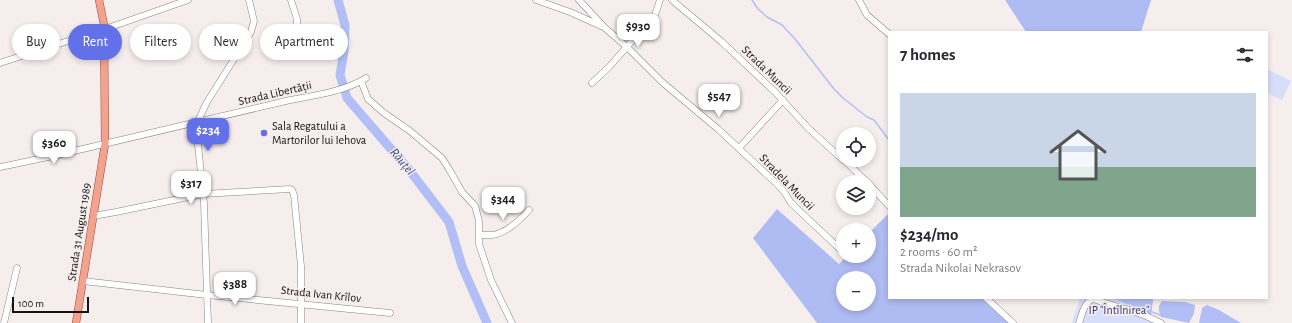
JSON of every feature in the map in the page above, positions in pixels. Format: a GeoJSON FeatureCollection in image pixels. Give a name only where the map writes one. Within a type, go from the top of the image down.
{"type":"FeatureCollection","features":[{"type":"Feature","properties":{"kind":"main road","name":"Strada 31 August 1989"},"geometry":{"type":"LineString","coordinates":[[99,0],[103,24]]}},
{"type":"Feature","properties":{"kind":"main road","name":"Strada 31 August 1989"},"geometry":{"type":"LineString","coordinates":[[76,323],[104,144],[104,60]]}},
{"type":"Feature","properties":{"kind":"street"},"geometry":{"type":"LineString","coordinates":[[113,24],[188,0]]}},
{"type":"Feature","properties":{"kind":"street"},"geometry":{"type":"LineString","coordinates":[[208,323],[203,194],[196,125],[207,102],[251,32],[254,21],[249,0]]}},
{"type":"Feature","properties":{"kind":"street"},"geometry":{"type":"LineString","coordinates":[[290,0],[297,19],[297,24]]}},
{"type":"Feature","properties":{"kind":"street"},"geometry":{"type":"LineString","coordinates":[[536,0],[570,12],[605,28]]}},
{"type":"Feature","properties":{"kind":"street","name":"Stradela Muncii"},"geometry":{"type":"LineString","coordinates":[[579,0],[605,28],[627,47],[662,82],[739,148],[778,185],[785,193],[790,203],[836,245]]}},
{"type":"Feature","properties":{"kind":"street"},"geometry":{"type":"LineString","coordinates":[[592,82],[609,67],[655,15],[660,0]]}},
{"type":"Feature","properties":{"kind":"street","name":"Strada Muncii"},"geometry":{"type":"LineString","coordinates":[[672,0],[722,42],[783,100],[808,128],[836,154]]}},
{"type":"Feature","properties":{"kind":"street"},"geometry":{"type":"LineString","coordinates":[[859,0],[867,15],[888,33]]}},
{"type":"Feature","properties":{"kind":"street"},"geometry":{"type":"LineString","coordinates":[[0,63],[68,39]]}},
{"type":"Feature","properties":{"kind":"street","name":"Strada Libertății"},"geometry":{"type":"LineString","coordinates":[[0,167],[315,95],[351,86],[364,80],[368,99],[384,113],[410,131],[445,162],[462,192],[476,206],[480,235]]}},
{"type":"Feature","properties":{"kind":"street"},"geometry":{"type":"LineString","coordinates":[[739,148],[783,100]]}},
{"type":"Feature","properties":{"kind":"street","name":"Strada Muncii"},"geometry":{"type":"LineString","coordinates":[[851,167],[859,175]]}},
{"type":"Feature","properties":{"kind":"street"},"geometry":{"type":"LineString","coordinates":[[93,216],[203,194],[268,189],[292,190],[294,195],[301,266],[301,323]]}},
{"type":"Feature","properties":{"kind":"street"},"geometry":{"type":"LineString","coordinates":[[876,192],[888,205]]}},
{"type":"Feature","properties":{"kind":"street"},"geometry":{"type":"LineString","coordinates":[[512,323],[491,280],[479,244],[480,235],[492,235],[505,230],[517,222],[529,210]]}},
{"type":"Feature","properties":{"kind":"street"},"geometry":{"type":"LineString","coordinates":[[4,323],[17,268]]}},
{"type":"Feature","properties":{"kind":"street","name":"Strada Ivan Krîlov"},"geometry":{"type":"LineString","coordinates":[[83,281],[390,313]]}},
{"type":"Feature","properties":{"kind":"street"},"geometry":{"type":"LineString","coordinates":[[987,299],[1014,323]]}},
{"type":"Feature","properties":{"kind":"street"},"geometry":{"type":"LineString","coordinates":[[1079,323],[1086,305],[1089,300],[1093,299],[1144,315],[1161,323]]}},
{"type":"Feature","properties":{"kind":"green space"},"geometry":{"type":"Polygon","coordinates":[[[1268,70],[1291,81],[1282,100],[1268,93],[1268,70]]]}},
{"type":"Feature","properties":{"kind":"green space","name":"IP \"Întîlnirea\""},"geometry":{"type":"Polygon","coordinates":[[[1080,299],[1152,299],[1151,315],[1166,323],[1072,323],[1080,299]]]}},
{"type":"Feature","properties":{"kind":"shaded area"},"geometry":{"type":"Polygon","coordinates":[[[1005,0],[1151,0],[1141,31],[1025,31],[1005,0]]]}},
{"type":"Feature","properties":{"kind":"shaded area"},"geometry":{"type":"Polygon","coordinates":[[[777,209],[836,261],[836,263],[876,263],[876,226],[888,214],[888,299],[983,299],[1010,323],[817,323],[753,238],[777,209]]]}},
{"type":"Feature","properties":{"kind":"shaded area"},"geometry":{"type":"Polygon","coordinates":[[[1115,299],[1152,299],[1151,315],[1115,299]]]}},
{"type":"Feature","properties":{"kind":"shaded area"},"geometry":{"type":"Polygon","coordinates":[[[1162,301],[1185,302],[1195,305],[1194,313],[1189,323],[1161,317],[1159,307],[1162,301]]]}},
{"type":"Feature","properties":{"kind":"shaded area"},"geometry":{"type":"Polygon","coordinates":[[[1207,305],[1241,323],[1199,323],[1202,308],[1207,305]]]}},
{"type":"Feature","properties":{"kind":"waterway","name":"Răuțel"},"geometry":{"type":"LineString","coordinates":[[338,0],[345,25],[344,51],[340,75],[347,98],[410,171],[449,222],[462,266],[487,323]]}},
{"type":"Feature","properties":{"kind":"waterway"},"geometry":{"type":"LineString","coordinates":[[752,0],[758,9],[767,17],[782,25],[795,39],[834,89],[867,117],[874,120],[888,139]]}},
{"type":"Feature","properties":{"kind":"waterway"},"geometry":{"type":"LineString","coordinates":[[1150,311],[1162,316]]}},
{"type":"Feature","properties":{"kind":"place","name":"Sala Regatului a Martorilor lui Iehova"},"geometry":{"type":"Point","coordinates":[264,133]}}]}
